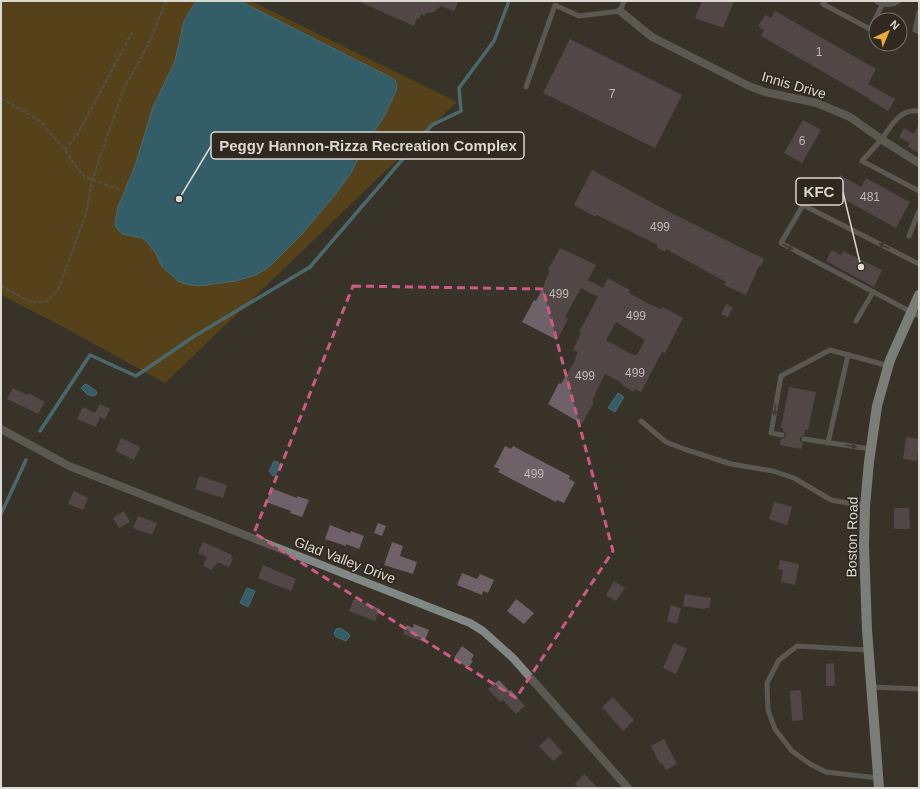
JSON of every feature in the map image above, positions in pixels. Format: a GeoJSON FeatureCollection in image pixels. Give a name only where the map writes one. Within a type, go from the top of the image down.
{"type":"FeatureCollection","features":[{"type":"Feature","properties":{"kind":"main road","name":"Boston Road"},"geometry":{"type":"LineString","coordinates":[[878,783],[868,650],[864,546],[865,506],[877,406],[889,366],[915,314],[919,295]]}},
{"type":"Feature","properties":{"kind":"street","name":"Innis Drive"},"geometry":{"type":"LineString","coordinates":[[620,12],[652,36],[749,86],[765,92],[817,103],[850,117],[919,163]]}},
{"type":"Feature","properties":{"kind":"street","name":"Glad Valley Drive"},"geometry":{"type":"LineString","coordinates":[[1,429],[69,466],[470,623],[483,631],[513,658],[628,788]]}},
{"type":"Feature","properties":{"kind":"lane"},"geometry":{"type":"LineString","coordinates":[[526,87],[554,5],[579,16],[620,12],[624,1]]}},
{"type":"Feature","properties":{"kind":"lane"},"geometry":{"type":"LineString","coordinates":[[825,1],[823,4],[870,30],[882,4]]}},
{"type":"Feature","properties":{"kind":"lane"},"geometry":{"type":"LineString","coordinates":[[876,1],[882,4],[895,4],[899,1]]}},
{"type":"Feature","properties":{"kind":"lane"},"geometry":{"type":"LineString","coordinates":[[919,12],[915,30],[919,32]]}},
{"type":"Feature","properties":{"kind":"lane"},"geometry":{"type":"LineString","coordinates":[[919,111],[912,110],[895,119],[881,139],[862,161],[919,191]]}},
{"type":"Feature","properties":{"kind":"lane"},"geometry":{"type":"LineString","coordinates":[[915,314],[781,243],[803,205],[919,264]]}},
{"type":"Feature","properties":{"kind":"lane"},"geometry":{"type":"LineString","coordinates":[[909,236],[919,212]]}},
{"type":"Feature","properties":{"kind":"lane"},"geometry":{"type":"LineString","coordinates":[[856,322],[873,292]]}},
{"type":"Feature","properties":{"kind":"lane"},"geometry":{"type":"LineString","coordinates":[[782,435],[771,433],[781,376],[830,350],[889,366]]}},
{"type":"Feature","properties":{"kind":"lane"},"geometry":{"type":"LineString","coordinates":[[828,443],[848,355]]}},
{"type":"Feature","properties":{"kind":"lane"},"geometry":{"type":"LineString","coordinates":[[641,421],[666,442],[684,449],[731,464],[773,471],[794,478],[831,500],[865,506]]}},
{"type":"Feature","properties":{"kind":"lane"},"geometry":{"type":"LineString","coordinates":[[804,439],[871,449]]}},
{"type":"Feature","properties":{"kind":"lane"},"geometry":{"type":"LineString","coordinates":[[868,650],[797,646],[779,660],[768,683],[768,710],[775,729],[792,751],[810,764],[826,772],[878,783]]}},
{"type":"Feature","properties":{"kind":"lane"},"geometry":{"type":"LineString","coordinates":[[871,688],[919,689]]}},
{"type":"Feature","properties":{"kind":"path"},"geometry":{"type":"LineString","coordinates":[[1,286],[28,301],[46,302],[58,290],[86,212],[92,181],[124,88],[148,44],[166,1]]}},
{"type":"Feature","properties":{"kind":"path"},"geometry":{"type":"LineString","coordinates":[[65,150],[77,135],[133,31]]}},
{"type":"Feature","properties":{"kind":"path"},"geometry":{"type":"LineString","coordinates":[[1,98],[40,121],[65,150],[76,167],[85,177],[92,181],[120,190]]}},
{"type":"Feature","properties":{"kind":"highlighted area"},"geometry":{"type":"Polygon","coordinates":[[[353,286],[543,289],[613,551],[516,698],[254,533],[353,286]]]}},
{"type":"Feature","properties":{"kind":"shaded area"},"geometry":{"type":"Polygon","coordinates":[[[1,1],[251,1],[457,102],[165,383],[58,324],[1,295],[1,1]]]}},
{"type":"Feature","properties":{"kind":"water"},"geometry":{"type":"Polygon","coordinates":[[[196,1],[240,1],[390,77],[395,80],[397,85],[396,91],[385,115],[363,148],[351,173],[302,234],[269,267],[256,275],[236,281],[199,286],[185,284],[178,281],[162,267],[156,254],[147,242],[142,238],[122,234],[116,227],[115,223],[118,207],[135,166],[153,107],[175,61],[184,21],[196,1]]]}},
{"type":"Feature","properties":{"kind":"water"},"geometry":{"type":"Polygon","coordinates":[[[85,384],[97,392],[96,395],[92,396],[87,394],[81,388],[85,384]]]}},
{"type":"Feature","properties":{"kind":"water"},"geometry":{"type":"Polygon","coordinates":[[[618,393],[624,397],[615,412],[608,408],[618,393]]]}},
{"type":"Feature","properties":{"kind":"water"},"geometry":{"type":"Polygon","coordinates":[[[274,461],[278,462],[280,466],[276,474],[273,476],[269,471],[274,461]]]}},
{"type":"Feature","properties":{"kind":"water"},"geometry":{"type":"Polygon","coordinates":[[[247,588],[255,591],[248,607],[240,603],[247,588]]]}},
{"type":"Feature","properties":{"kind":"water"},"geometry":{"type":"Polygon","coordinates":[[[340,628],[350,636],[346,641],[336,637],[334,634],[336,629],[340,628]]]}},
{"type":"Feature","properties":{"kind":"building"},"geometry":{"type":"Polygon","coordinates":[[[358,1],[459,1],[454,11],[441,6],[434,12],[426,13],[424,16],[421,14],[419,19],[417,18],[414,26],[358,1]]]}},
{"type":"Feature","properties":{"kind":"building"},"geometry":{"type":"Polygon","coordinates":[[[702,1],[734,1],[723,28],[695,18],[702,1]]]}},
{"type":"Feature","properties":{"kind":"building"},"geometry":{"type":"Polygon","coordinates":[[[775,11],[876,69],[868,84],[895,99],[888,111],[761,36],[764,30],[758,26],[765,15],[771,18],[775,11]]]}},
{"type":"Feature","properties":{"kind":"building"},"geometry":{"type":"Polygon","coordinates":[[[570,39],[682,95],[655,148],[543,93],[570,39]]]}},
{"type":"Feature","properties":{"kind":"building"},"geometry":{"type":"Polygon","coordinates":[[[803,120],[821,130],[802,163],[784,153],[803,120]]]}},
{"type":"Feature","properties":{"kind":"building"},"geometry":{"type":"Polygon","coordinates":[[[919,124],[919,153],[908,147],[910,143],[899,137],[904,128],[914,134],[919,124]]]}},
{"type":"Feature","properties":{"kind":"building"},"geometry":{"type":"Polygon","coordinates":[[[592,170],[673,214],[764,259],[761,266],[759,266],[746,295],[724,285],[726,282],[666,249],[665,252],[657,248],[658,245],[597,215],[596,217],[574,205],[592,170]]]}},
{"type":"Feature","properties":{"kind":"building"},"geometry":{"type":"Polygon","coordinates":[[[840,175],[861,187],[866,178],[910,202],[896,228],[831,192],[840,175]]]}},
{"type":"Feature","properties":{"kind":"building"},"geometry":{"type":"Polygon","coordinates":[[[560,248],[596,265],[588,280],[603,288],[608,278],[630,290],[629,293],[649,304],[661,309],[662,307],[683,318],[665,353],[662,352],[641,392],[635,389],[634,392],[622,385],[622,383],[605,374],[592,401],[594,402],[582,424],[548,404],[559,383],[561,384],[576,359],[575,358],[578,352],[573,350],[581,333],[579,332],[598,297],[581,288],[565,317],[568,319],[557,340],[522,322],[545,284],[544,283],[550,271],[548,270],[560,248]],[[616,322],[606,340],[635,356],[645,340],[616,322]]]}},
{"type":"Feature","properties":{"kind":"building"},"geometry":{"type":"Polygon","coordinates":[[[832,250],[841,255],[843,251],[882,270],[874,287],[826,261],[832,250]]]}},
{"type":"Feature","properties":{"kind":"building"},"geometry":{"type":"Polygon","coordinates":[[[726,304],[733,308],[728,317],[721,314],[726,304]]]}},
{"type":"Feature","properties":{"kind":"building"},"geometry":{"type":"Polygon","coordinates":[[[789,387],[816,392],[808,430],[805,430],[804,435],[800,438],[800,441],[803,443],[801,449],[780,445],[781,439],[785,438],[786,435],[783,428],[781,428],[789,387]]]}},
{"type":"Feature","properties":{"kind":"building"},"geometry":{"type":"Polygon","coordinates":[[[13,388],[27,395],[28,393],[45,402],[38,414],[7,399],[13,388]]]}},
{"type":"Feature","properties":{"kind":"building"},"geometry":{"type":"Polygon","coordinates":[[[100,404],[110,409],[105,420],[100,417],[96,427],[77,419],[83,407],[95,413],[100,404]]]}},
{"type":"Feature","properties":{"kind":"building"},"geometry":{"type":"Polygon","coordinates":[[[906,437],[919,439],[917,461],[903,459],[906,437]]]}},
{"type":"Feature","properties":{"kind":"building"},"geometry":{"type":"Polygon","coordinates":[[[121,438],[140,447],[134,460],[116,451],[121,438]]]}},
{"type":"Feature","properties":{"kind":"building"},"geometry":{"type":"Polygon","coordinates":[[[505,446],[511,449],[513,446],[570,476],[569,479],[575,482],[564,503],[557,500],[556,502],[498,472],[500,469],[494,467],[505,446]]]}},
{"type":"Feature","properties":{"kind":"building"},"geometry":{"type":"Polygon","coordinates":[[[199,476],[227,485],[223,498],[195,489],[199,476]]]}},
{"type":"Feature","properties":{"kind":"building"},"geometry":{"type":"Polygon","coordinates":[[[271,488],[297,498],[297,496],[309,500],[302,517],[290,513],[291,511],[266,502],[271,488]]]}},
{"type":"Feature","properties":{"kind":"building"},"geometry":{"type":"Polygon","coordinates":[[[74,491],[88,498],[83,510],[68,504],[74,491]]]}},
{"type":"Feature","properties":{"kind":"building"},"geometry":{"type":"Polygon","coordinates":[[[774,502],[792,507],[787,525],[769,519],[774,502]]]}},
{"type":"Feature","properties":{"kind":"building"},"geometry":{"type":"Polygon","coordinates":[[[894,508],[909,508],[910,529],[894,529],[894,508]]]}},
{"type":"Feature","properties":{"kind":"building"},"geometry":{"type":"Polygon","coordinates":[[[124,511],[130,522],[119,528],[113,518],[124,511]]]}},
{"type":"Feature","properties":{"kind":"building"},"geometry":{"type":"Polygon","coordinates":[[[138,516],[157,523],[152,535],[133,528],[138,516]]]}},
{"type":"Feature","properties":{"kind":"building"},"geometry":{"type":"Polygon","coordinates":[[[378,523],[386,526],[382,536],[374,533],[378,523]]]}},
{"type":"Feature","properties":{"kind":"building"},"geometry":{"type":"Polygon","coordinates":[[[330,525],[350,533],[351,531],[364,536],[359,549],[325,539],[330,525]]]}},
{"type":"Feature","properties":{"kind":"building"},"geometry":{"type":"Polygon","coordinates":[[[203,542],[232,555],[231,558],[233,559],[229,567],[217,562],[216,566],[214,565],[212,570],[203,566],[207,557],[198,553],[203,542]]]}},
{"type":"Feature","properties":{"kind":"building"},"geometry":{"type":"Polygon","coordinates":[[[392,542],[403,546],[400,556],[417,562],[413,574],[384,565],[392,542]]]}},
{"type":"Feature","properties":{"kind":"building"},"geometry":{"type":"Polygon","coordinates":[[[780,560],[799,564],[795,585],[781,582],[783,570],[778,569],[780,560]]]}},
{"type":"Feature","properties":{"kind":"building"},"geometry":{"type":"Polygon","coordinates":[[[263,565],[296,579],[291,591],[258,578],[263,565]]]}},
{"type":"Feature","properties":{"kind":"building"},"geometry":{"type":"Polygon","coordinates":[[[462,573],[477,579],[480,574],[494,580],[488,593],[483,591],[482,595],[457,585],[462,573]]]}},
{"type":"Feature","properties":{"kind":"building"},"geometry":{"type":"Polygon","coordinates":[[[614,581],[625,588],[616,601],[606,595],[614,581]]]}},
{"type":"Feature","properties":{"kind":"building"},"geometry":{"type":"Polygon","coordinates":[[[685,594],[711,598],[709,608],[705,609],[683,606],[685,594]]]}},
{"type":"Feature","properties":{"kind":"building"},"geometry":{"type":"Polygon","coordinates":[[[354,599],[380,609],[375,621],[349,611],[354,599]]]}},
{"type":"Feature","properties":{"kind":"building"},"geometry":{"type":"Polygon","coordinates":[[[516,599],[534,613],[524,624],[507,611],[516,599]]]}},
{"type":"Feature","properties":{"kind":"building"},"geometry":{"type":"Polygon","coordinates":[[[671,605],[681,608],[677,624],[667,621],[671,605]]]}},
{"type":"Feature","properties":{"kind":"building"},"geometry":{"type":"Polygon","coordinates":[[[414,624],[429,630],[424,642],[403,634],[407,625],[413,628],[414,624]]]}},
{"type":"Feature","properties":{"kind":"building"},"geometry":{"type":"Polygon","coordinates":[[[674,643],[687,649],[676,674],[663,668],[674,643]]]}},
{"type":"Feature","properties":{"kind":"building"},"geometry":{"type":"Polygon","coordinates":[[[462,646],[474,655],[471,660],[473,661],[468,668],[454,658],[462,646]]]}},
{"type":"Feature","properties":{"kind":"building"},"geometry":{"type":"Polygon","coordinates":[[[834,663],[835,686],[826,686],[826,664],[834,663]]]}},
{"type":"Feature","properties":{"kind":"building"},"geometry":{"type":"Polygon","coordinates":[[[499,680],[509,691],[511,690],[525,706],[516,714],[503,700],[500,702],[488,689],[499,680]]]}},
{"type":"Feature","properties":{"kind":"building"},"geometry":{"type":"Polygon","coordinates":[[[801,690],[803,720],[792,721],[790,691],[801,690]]]}},
{"type":"Feature","properties":{"kind":"building"},"geometry":{"type":"Polygon","coordinates":[[[613,697],[634,720],[623,731],[602,707],[613,697]]]}},
{"type":"Feature","properties":{"kind":"building"},"geometry":{"type":"Polygon","coordinates":[[[549,737],[563,753],[553,761],[539,746],[549,737]]]}},
{"type":"Feature","properties":{"kind":"building"},"geometry":{"type":"Polygon","coordinates":[[[664,739],[677,764],[666,770],[662,763],[660,764],[651,746],[664,739]]]}},
{"type":"Feature","properties":{"kind":"building"},"geometry":{"type":"Polygon","coordinates":[[[584,774],[598,788],[579,788],[575,784],[584,774]]]}},
{"type":"Feature","properties":{"kind":"waterway"},"geometry":{"type":"LineString","coordinates":[[40,431],[90,355],[136,376],[193,337],[310,267],[432,125],[461,111],[459,88],[494,41],[509,1]]}},
{"type":"Feature","properties":{"kind":"waterway"},"geometry":{"type":"LineString","coordinates":[[1,514],[26,460]]}},
{"type":"Feature","properties":{"kind":"place","name":"Peggy Hannon-Rizza Recreation Complex"},"geometry":{"type":"Point","coordinates":[179,199]}},
{"type":"Feature","properties":{"kind":"place","name":"KFC"},"geometry":{"type":"Point","coordinates":[861,267]}}]}
